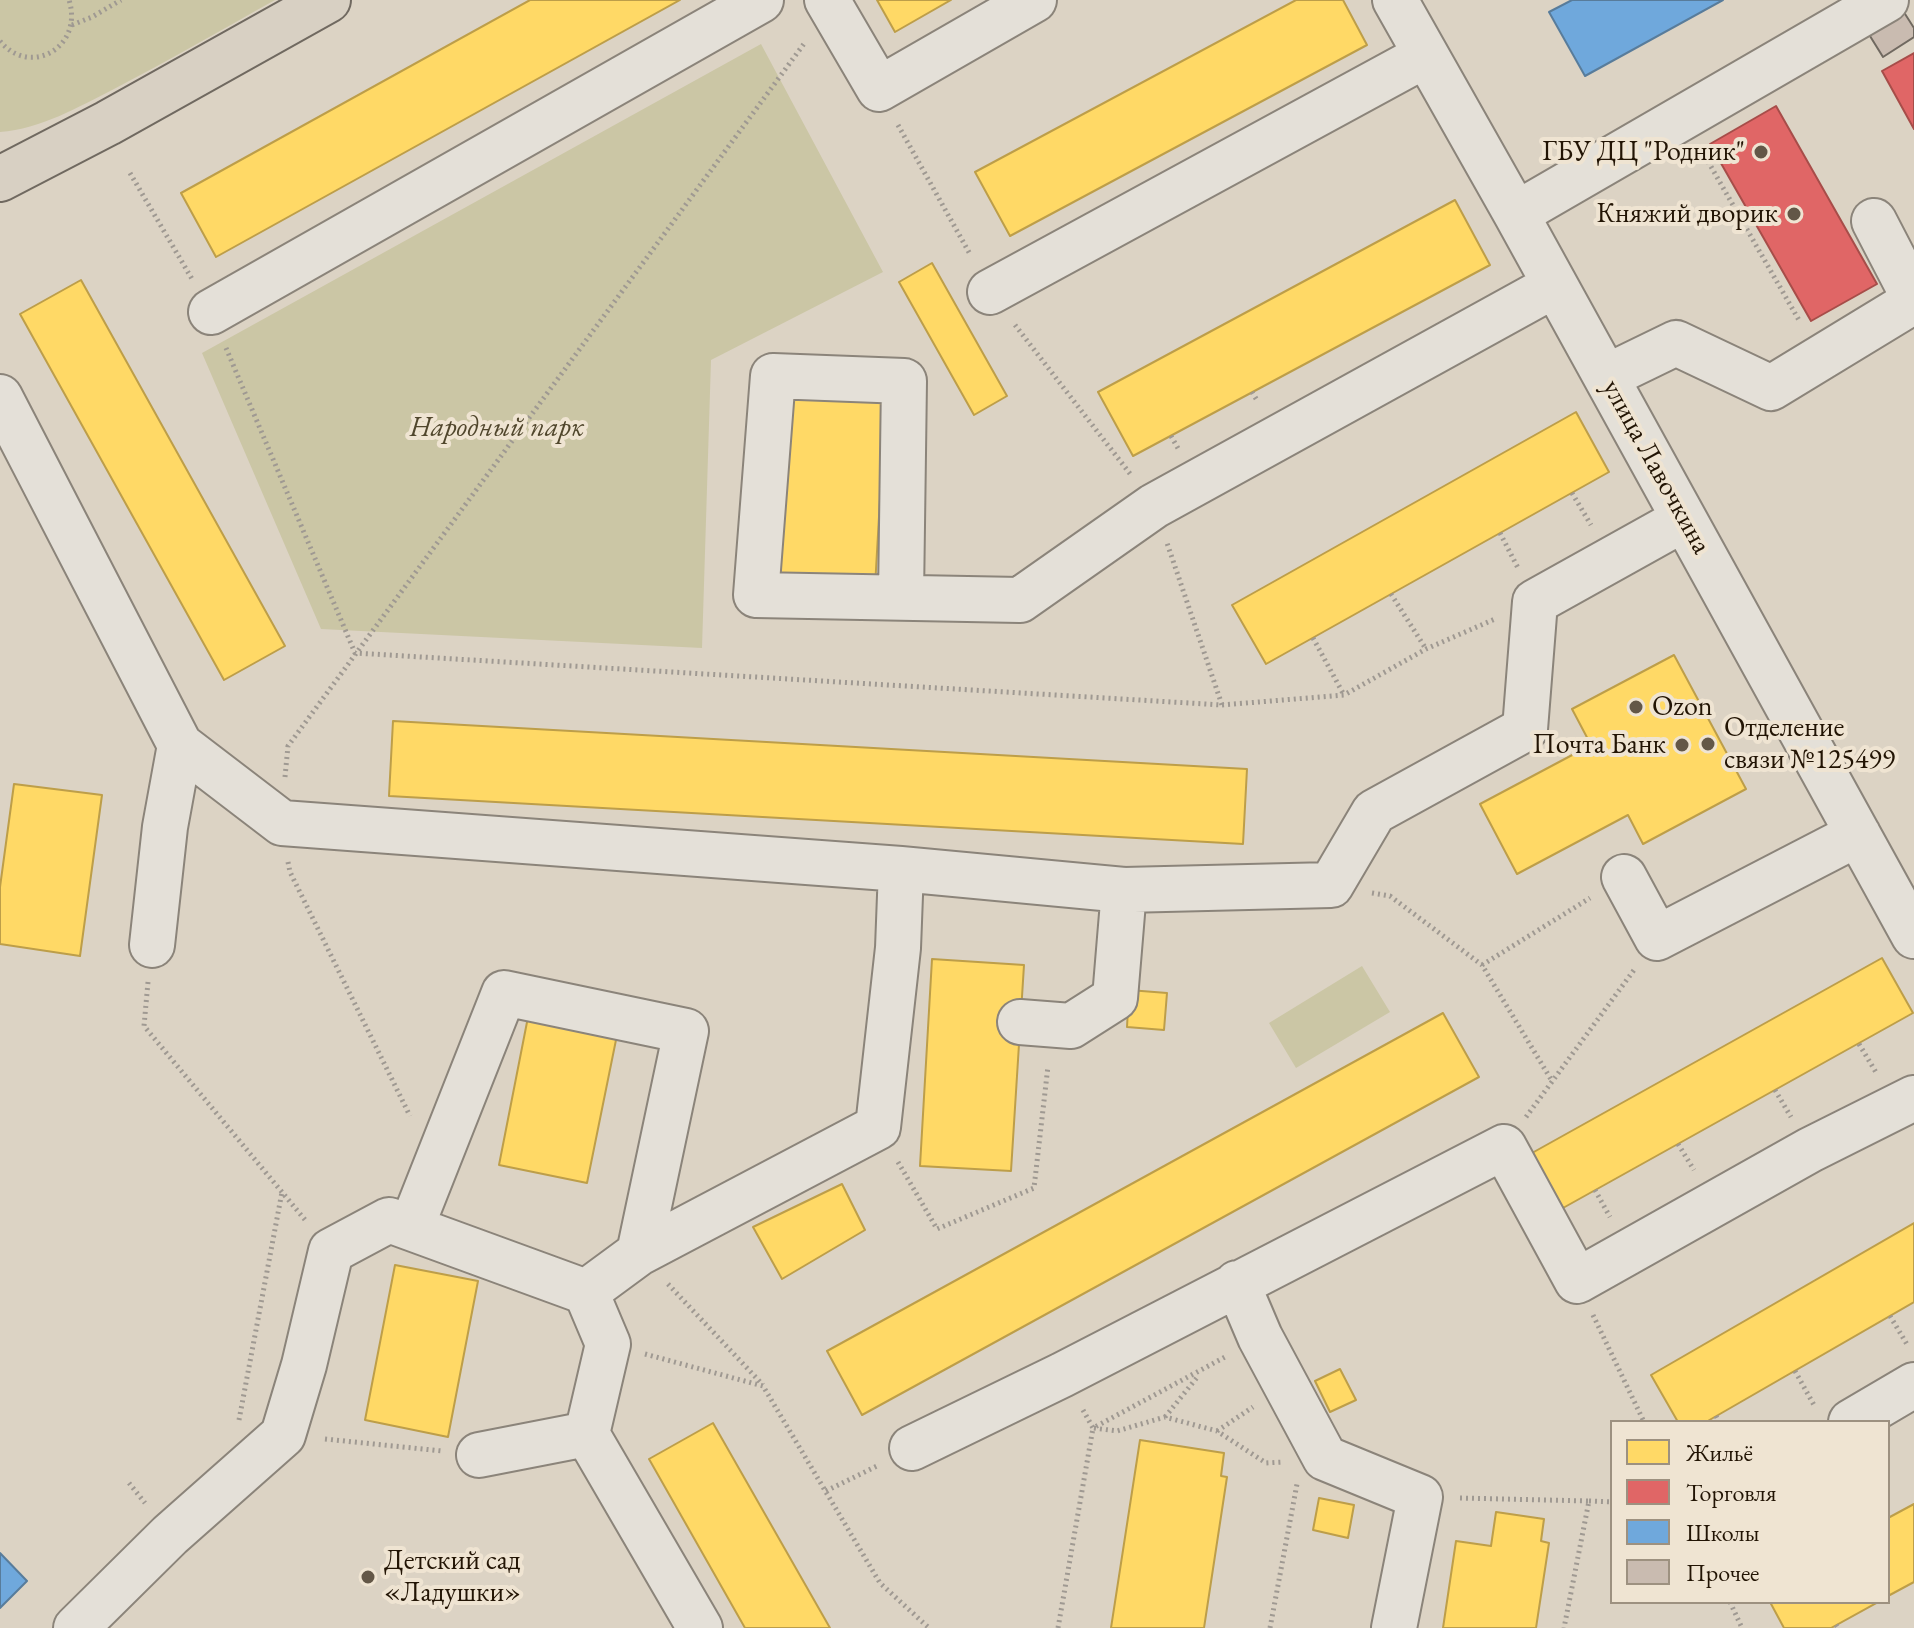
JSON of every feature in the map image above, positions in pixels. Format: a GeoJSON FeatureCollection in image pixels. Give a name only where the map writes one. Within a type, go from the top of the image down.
{"type":"FeatureCollection","features":[{"type":"Feature","properties":{"kind":"main road"},"geometry":{"type":"LineString","coordinates":[[0,179],[95,130],[328,0]]}},
{"type":"Feature","properties":{"kind":"street"},"geometry":{"type":"LineString","coordinates":[[211,312],[761,0]]}},
{"type":"Feature","properties":{"kind":"street"},"geometry":{"type":"LineString","coordinates":[[827,0],[879,89],[1034,0]]}},
{"type":"Feature","properties":{"kind":"street","name":"улица Лавочкина"},"geometry":{"type":"LineString","coordinates":[[1395,0],[1914,936]]}},
{"type":"Feature","properties":{"kind":"street"},"geometry":{"type":"LineString","coordinates":[[1516,214],[1886,0]]}},
{"type":"Feature","properties":{"kind":"street"},"geometry":{"type":"LineString","coordinates":[[990,292],[1426,55]]}},
{"type":"Feature","properties":{"kind":"street"},"geometry":{"type":"LineString","coordinates":[[1606,377],[1676,343],[1771,388],[1914,300],[1874,221]]}},
{"type":"Feature","properties":{"kind":"street"},"geometry":{"type":"LineString","coordinates":[[901,597],[904,381],[773,376],[756,595],[1020,600],[1154,506],[1555,285]]}},
{"type":"Feature","properties":{"kind":"street"},"geometry":{"type":"LineString","coordinates":[[0,397],[180,745],[282,823],[901,869],[1124,890],[1331,885],[1374,812],[1525,729],[1535,602],[1684,519]]}},
{"type":"Feature","properties":{"kind":"street"},"geometry":{"type":"LineString","coordinates":[[152,945],[165,827],[180,745]]}},
{"type":"Feature","properties":{"kind":"street"},"geometry":{"type":"LineString","coordinates":[[1624,877],[1657,938],[1858,834]]}},
{"type":"Feature","properties":{"kind":"street"},"geometry":{"type":"LineString","coordinates":[[586,1292],[639,1253],[878,1127],[898,948],[901,869]]}},
{"type":"Feature","properties":{"kind":"street"},"geometry":{"type":"LineString","coordinates":[[1037,1023],[1071,1026],[1115,998],[1124,890]]}},
{"type":"Feature","properties":{"kind":"street"},"geometry":{"type":"LineString","coordinates":[[411,1228],[504,993],[686,1031],[639,1253]]}},
{"type":"Feature","properties":{"kind":"street"},"geometry":{"type":"LineString","coordinates":[[912,1448],[1062,1375],[1504,1147],[1577,1281],[1810,1150],[1914,1098]]}},
{"type":"Feature","properties":{"kind":"street"},"geometry":{"type":"LineString","coordinates":[[76,1628],[170,1535],[283,1435],[304,1365],[331,1251],[389,1220],[586,1292],[608,1344],[587,1434],[700,1628]]}},
{"type":"Feature","properties":{"kind":"street"},"geometry":{"type":"LineString","coordinates":[[1237,1283],[1313,1460],[1339,1502]]}},
{"type":"Feature","properties":{"kind":"street"},"geometry":{"type":"LineString","coordinates":[[1834,1416],[1914,1385]]}},
{"type":"Feature","properties":{"kind":"street"},"geometry":{"type":"LineString","coordinates":[[479,1455],[587,1434]]}},
{"type":"Feature","properties":{"kind":"street"},"geometry":{"type":"LineString","coordinates":[[1313,1460],[1420,1497],[1394,1628]]}},
{"type":"Feature","properties":{"kind":"path"},"geometry":{"type":"LineString","coordinates":[[0,42],[17,55],[32,57],[45,56],[58,49],[72,25],[69,0]]}},
{"type":"Feature","properties":{"kind":"path"},"geometry":{"type":"LineString","coordinates":[[72,25],[121,0]]}},
{"type":"Feature","properties":{"kind":"path"},"geometry":{"type":"LineString","coordinates":[[413,1122],[290,872],[282,823],[288,746],[807,40]]}},
{"type":"Feature","properties":{"kind":"path"},"geometry":{"type":"LineString","coordinates":[[1683,117],[1821,358]]}},
{"type":"Feature","properties":{"kind":"path"},"geometry":{"type":"LineString","coordinates":[[130,173],[211,312]]}},
{"type":"Feature","properties":{"kind":"path"},"geometry":{"type":"LineString","coordinates":[[1391,594],[1426,649]]}},
{"type":"Feature","properties":{"kind":"path"},"geometry":{"type":"LineString","coordinates":[[1222,705],[1344,695],[1426,649],[1535,602]]}},
{"type":"Feature","properties":{"kind":"path"},"geometry":{"type":"LineString","coordinates":[[1313,638],[1344,695]]}},
{"type":"Feature","properties":{"kind":"path"},"geometry":{"type":"LineString","coordinates":[[1482,965],[1624,877]]}},
{"type":"Feature","properties":{"kind":"path"},"geometry":{"type":"LineString","coordinates":[[1331,885],[1390,896],[1482,965],[1552,1081]]}},
{"type":"Feature","properties":{"kind":"path"},"geometry":{"type":"LineString","coordinates":[[1504,1147],[1657,938]]}},
{"type":"Feature","properties":{"kind":"path"},"geometry":{"type":"LineString","coordinates":[[152,945],[144,1026],[331,1251]]}},
{"type":"Feature","properties":{"kind":"path"},"geometry":{"type":"LineString","coordinates":[[878,1127],[937,1229],[1034,1188],[1037,1023]]}},
{"type":"Feature","properties":{"kind":"path"},"geometry":{"type":"LineString","coordinates":[[239,1419],[282,1192]]}},
{"type":"Feature","properties":{"kind":"path"},"geometry":{"type":"LineString","coordinates":[[639,1253],[763,1386],[880,1583],[929,1628]]}},
{"type":"Feature","properties":{"kind":"path"},"geometry":{"type":"LineString","coordinates":[[1577,1281],[1643,1420]]}},
{"type":"Feature","properties":{"kind":"path"},"geometry":{"type":"LineString","coordinates":[[1890,1316],[1914,1358]]}},
{"type":"Feature","properties":{"kind":"path"},"geometry":{"type":"LineString","coordinates":[[1093,1428],[1260,1337]]}},
{"type":"Feature","properties":{"kind":"path"},"geometry":{"type":"LineString","coordinates":[[608,1344],[763,1386]]}},
{"type":"Feature","properties":{"kind":"path"},"geometry":{"type":"LineString","coordinates":[[1165,1417],[1202,1370]]}},
{"type":"Feature","properties":{"kind":"path"},"geometry":{"type":"LineString","coordinates":[[1795,1371],[1834,1416]]}},
{"type":"Feature","properties":{"kind":"path"},"geometry":{"type":"LineString","coordinates":[[1093,1428],[1117,1431],[1165,1417],[1217,1431],[1266,1463],[1313,1460],[1270,1628]]}},
{"type":"Feature","properties":{"kind":"path"},"geometry":{"type":"LineString","coordinates":[[1058,1628],[1093,1428]]}},
{"type":"Feature","properties":{"kind":"path"},"geometry":{"type":"LineString","coordinates":[[283,1435],[479,1455]]}},
{"type":"Feature","properties":{"kind":"path"},"geometry":{"type":"LineString","coordinates":[[826,1491],[912,1448]]}},
{"type":"Feature","properties":{"kind":"path"},"geometry":{"type":"LineString","coordinates":[[1420,1497],[1610,1502]]}},
{"type":"Feature","properties":{"kind":"path"},"geometry":{"type":"LineString","coordinates":[[1564,1628],[1589,1501]]}},
{"type":"Feature","properties":{"kind":"path"},"geometry":{"type":"LineString","coordinates":[[1731,1604],[1742,1628]]}},
{"type":"Feature","properties":{"kind":"green space"},"geometry":{"type":"Polygon","coordinates":[[[0,0],[275,0],[73,110],[30,127],[0,132],[0,0]]]}},
{"type":"Feature","properties":{"kind":"green space","name":"Народный парк"},"geometry":{"type":"Polygon","coordinates":[[[761,44],[883,272],[711,360],[702,648],[321,629],[202,353],[761,44]]]}},
{"type":"Feature","properties":{"kind":"green space"},"geometry":{"type":"Polygon","coordinates":[[[1362,966],[1390,1012],[1296,1068],[1269,1023],[1362,966]]]}},
{"type":"Feature","properties":{"kind":"building: Жильё"},"geometry":{"type":"Polygon","coordinates":[[[530,0],[680,0],[216,257],[181,193],[530,0]]]}},
{"type":"Feature","properties":{"kind":"building: Жильё"},"geometry":{"type":"Polygon","coordinates":[[[877,0],[951,0],[895,32],[877,0]]]}},
{"type":"Feature","properties":{"kind":"building: Жильё"},"geometry":{"type":"Polygon","coordinates":[[[1296,0],[1343,0],[1367,45],[1010,236],[975,172],[1296,0]]]}},
{"type":"Feature","properties":{"kind":"building: Жильё"},"geometry":{"type":"Polygon","coordinates":[[[1455,200],[1490,265],[1133,456],[1098,392],[1455,200]]]}},
{"type":"Feature","properties":{"kind":"building: Жильё"},"geometry":{"type":"Polygon","coordinates":[[[932,263],[1007,396],[974,415],[899,282],[932,263]]]}},
{"type":"Feature","properties":{"kind":"building: Жильё"},"geometry":{"type":"Polygon","coordinates":[[[81,280],[285,646],[224,680],[20,314],[81,280]]]}},
{"type":"Feature","properties":{"kind":"building: Жильё"},"geometry":{"type":"Polygon","coordinates":[[[790,388],[886,394],[875,587],[779,581],[790,388]]]}},
{"type":"Feature","properties":{"kind":"building: Жильё"},"geometry":{"type":"Polygon","coordinates":[[[1576,412],[1609,472],[1266,664],[1232,605],[1576,412]]]}},
{"type":"Feature","properties":{"kind":"building: Жильё"},"geometry":{"type":"Polygon","coordinates":[[[1674,655],[1746,789],[1643,844],[1628,815],[1517,874],[1480,804],[1591,745],[1572,709],[1674,655]]]}},
{"type":"Feature","properties":{"kind":"building: Жильё"},"geometry":{"type":"Polygon","coordinates":[[[393,721],[1247,769],[1243,844],[389,796],[393,721]]]}},
{"type":"Feature","properties":{"kind":"building: Жильё"},"geometry":{"type":"Polygon","coordinates":[[[14,784],[102,795],[80,956],[0,944],[0,887],[14,784]]]}},
{"type":"Feature","properties":{"kind":"building: Жильё"},"geometry":{"type":"Polygon","coordinates":[[[1882,958],[1913,1013],[1563,1208],[1532,1153],[1882,958]]]}},
{"type":"Feature","properties":{"kind":"building: Жильё"},"geometry":{"type":"Polygon","coordinates":[[[932,959],[1024,965],[1011,1171],[920,1166],[932,959]]]}},
{"type":"Feature","properties":{"kind":"building: Жильё"},"geometry":{"type":"Polygon","coordinates":[[[1129,990],[1167,993],[1164,1030],[1127,1027],[1129,990]]]}},
{"type":"Feature","properties":{"kind":"building: Жильё"},"geometry":{"type":"Polygon","coordinates":[[[1443,1013],[1479,1077],[862,1415],[827,1351],[1443,1013]]]}},
{"type":"Feature","properties":{"kind":"building: Жильё"},"geometry":{"type":"Polygon","coordinates":[[[528,1017],[617,1035],[587,1183],[499,1165],[528,1017]]]}},
{"type":"Feature","properties":{"kind":"building: Жильё"},"geometry":{"type":"Polygon","coordinates":[[[842,1184],[865,1230],[782,1279],[753,1227],[842,1184]]]}},
{"type":"Feature","properties":{"kind":"building: Жильё"},"geometry":{"type":"Polygon","coordinates":[[[1914,1223],[1914,1302],[1709,1420],[1677,1420],[1651,1375],[1914,1223]]]}},
{"type":"Feature","properties":{"kind":"building: Жильё"},"geometry":{"type":"Polygon","coordinates":[[[395,1265],[478,1281],[448,1437],[365,1420],[395,1265]]]}},
{"type":"Feature","properties":{"kind":"building: Жильё"},"geometry":{"type":"Polygon","coordinates":[[[1340,1369],[1356,1400],[1330,1412],[1315,1381],[1340,1369]]]}},
{"type":"Feature","properties":{"kind":"building: Жильё"},"geometry":{"type":"Polygon","coordinates":[[[713,1423],[830,1628],[745,1628],[649,1459],[713,1423]]]}},
{"type":"Feature","properties":{"kind":"building: Жильё"},"geometry":{"type":"Polygon","coordinates":[[[1140,1440],[1224,1453],[1221,1476],[1227,1477],[1204,1628],[1111,1628],[1140,1440]]]}},
{"type":"Feature","properties":{"kind":"building: Жильё"},"geometry":{"type":"Polygon","coordinates":[[[1319,1498],[1354,1505],[1348,1538],[1313,1530],[1319,1498]]]}},
{"type":"Feature","properties":{"kind":"building: Жильё"},"geometry":{"type":"Polygon","coordinates":[[[1914,1504],[1914,1582],[1890,1595],[1890,1517],[1914,1504]]]}},
{"type":"Feature","properties":{"kind":"building: Жильё"},"geometry":{"type":"Polygon","coordinates":[[[1496,1512],[1544,1519],[1541,1541],[1549,1543],[1536,1628],[1443,1628],[1456,1541],[1491,1546],[1496,1512]]]}},
{"type":"Feature","properties":{"kind":"building: Жильё"},"geometry":{"type":"Polygon","coordinates":[[[1771,1604],[1874,1604],[1831,1628],[1784,1628],[1771,1604]]]}},
{"type":"Feature","properties":{"kind":"building: Торговля"},"geometry":{"type":"Polygon","coordinates":[[[1914,53],[1914,129],[1882,71],[1914,53]]]}},
{"type":"Feature","properties":{"kind":"building: Торговля","name":"Княжий дворик"},"geometry":{"type":"Polygon","coordinates":[[[1776,106],[1877,284],[1811,321],[1710,144],[1776,106]]]}},
{"type":"Feature","properties":{"kind":"building: Школы"},"geometry":{"type":"Polygon","coordinates":[[[1572,0],[1723,0],[1585,76],[1549,12],[1572,0]]]}},
{"type":"Feature","properties":{"kind":"building: Школы"},"geometry":{"type":"Polygon","coordinates":[[[0,1553],[27,1581],[0,1608],[0,1553]]]}},
{"type":"Feature","properties":{"kind":"building: Прочее"},"geometry":{"type":"Polygon","coordinates":[[[1900,6],[1914,28],[1914,37],[1883,57],[1865,28],[1900,6]]]}},
{"type":"Feature","properties":{"kind":"place","name":"ГБУ ДЦ \"Родник\""},"geometry":{"type":"Point","coordinates":[1761,152]}},
{"type":"Feature","properties":{"kind":"place","name":"Княжий дворик"},"geometry":{"type":"Point","coordinates":[1794,214]}},
{"type":"Feature","properties":{"kind":"place","name":"Ozon"},"geometry":{"type":"Point","coordinates":[1636,707]}},
{"type":"Feature","properties":{"kind":"place","name":"Отделение связи №125499"},"geometry":{"type":"Point","coordinates":[1708,744]}},
{"type":"Feature","properties":{"kind":"place","name":"Почта Банк"},"geometry":{"type":"Point","coordinates":[1682,745]}},
{"type":"Feature","properties":{"kind":"place","name":"Детский сад «Ладушки»"},"geometry":{"type":"Point","coordinates":[368,1577]}}]}
